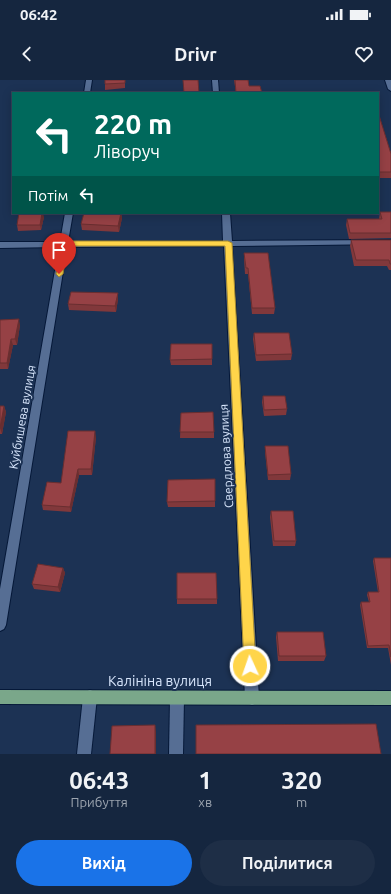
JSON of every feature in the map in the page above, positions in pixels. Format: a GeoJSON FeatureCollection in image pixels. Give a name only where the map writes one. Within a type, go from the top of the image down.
{"type":"FeatureCollection","features":[{"type":"Feature","properties":{"kind":"main road","name":"Калініна вулиця"},"geometry":{"type":"LineString","coordinates":[[0,697],[391,698]]}},
{"type":"Feature","properties":{"kind":"street"},"geometry":{"type":"LineString","coordinates":[[87,92],[89,80]]}},
{"type":"Feature","properties":{"kind":"street"},"geometry":{"type":"LineString","coordinates":[[215,80],[216,92]]}},
{"type":"Feature","properties":{"kind":"street"},"geometry":{"type":"LineString","coordinates":[[388,80],[391,88]]}},
{"type":"Feature","properties":{"kind":"street","name":"Куйбишева вулиця"},"geometry":{"type":"LineString","coordinates":[[0,625],[69,214]]}},
{"type":"Feature","properties":{"kind":"street","name":"Свердлова вулиця"},"geometry":{"type":"LineString","coordinates":[[226,214],[252,698]]}},
{"type":"Feature","properties":{"kind":"street"},"geometry":{"type":"LineString","coordinates":[[0,245],[391,242]]}},
{"type":"Feature","properties":{"kind":"street"},"geometry":{"type":"LineString","coordinates":[[84,754],[90,697]]}},
{"type":"Feature","properties":{"kind":"street"},"geometry":{"type":"LineString","coordinates":[[176,754],[177,698]]}},
{"type":"Feature","properties":{"kind":"building"},"geometry":{"type":"Polygon","coordinates":[[[105,80],[125,80],[125,83],[105,84],[105,80]]]}},
{"type":"Feature","properties":{"kind":"building"},"geometry":{"type":"Polygon","coordinates":[[[183,80],[198,80],[199,92],[184,92],[183,80]]]}},
{"type":"Feature","properties":{"kind":"building"},"geometry":{"type":"Polygon","coordinates":[[[235,80],[248,80],[249,86],[260,86],[262,92],[236,92],[235,80]]]}},
{"type":"Feature","properties":{"kind":"building"},"geometry":{"type":"Polygon","coordinates":[[[379,115],[391,154],[391,172],[379,172],[379,115]]]}},
{"type":"Feature","properties":{"kind":"building"},"geometry":{"type":"Polygon","coordinates":[[[380,212],[391,212],[391,233],[350,233],[347,219],[382,219],[380,212]]]}},
{"type":"Feature","properties":{"kind":"building"},"geometry":{"type":"Polygon","coordinates":[[[19,214],[42,214],[40,225],[17,225],[19,214]]]}},
{"type":"Feature","properties":{"kind":"building"},"geometry":{"type":"Polygon","coordinates":[[[84,214],[121,214],[118,226],[81,224],[84,214]]]}},
{"type":"Feature","properties":{"kind":"building"},"geometry":{"type":"Polygon","coordinates":[[[351,240],[391,240],[391,264],[389,260],[356,260],[351,240]]]}},
{"type":"Feature","properties":{"kind":"building"},"geometry":{"type":"Polygon","coordinates":[[[244,253],[268,253],[275,308],[252,308],[248,268],[246,268],[244,253]]]}},
{"type":"Feature","properties":{"kind":"building"},"geometry":{"type":"Polygon","coordinates":[[[71,292],[118,293],[115,306],[68,304],[71,292]]]}},
{"type":"Feature","properties":{"kind":"building"},"geometry":{"type":"Polygon","coordinates":[[[19,319],[15,339],[11,339],[7,363],[0,363],[0,320],[19,319]]]}},
{"type":"Feature","properties":{"kind":"building"},"geometry":{"type":"Polygon","coordinates":[[[254,333],[289,333],[292,354],[256,355],[254,333]]]}},
{"type":"Feature","properties":{"kind":"building"},"geometry":{"type":"Polygon","coordinates":[[[171,344],[212,344],[212,359],[170,360],[171,344]]]}},
{"type":"Feature","properties":{"kind":"building"},"geometry":{"type":"Polygon","coordinates":[[[263,396],[285,396],[287,409],[264,410],[263,396]]]}},
{"type":"Feature","properties":{"kind":"building"},"geometry":{"type":"Polygon","coordinates":[[[0,406],[4,406],[0,428],[0,406]]]}},
{"type":"Feature","properties":{"kind":"building"},"geometry":{"type":"Polygon","coordinates":[[[213,412],[214,432],[180,432],[181,413],[213,412]]]}},
{"type":"Feature","properties":{"kind":"building"},"geometry":{"type":"Polygon","coordinates":[[[68,431],[95,431],[91,469],[78,469],[70,507],[42,505],[47,482],[61,483],[68,431]]]}},
{"type":"Feature","properties":{"kind":"building"},"geometry":{"type":"Polygon","coordinates":[[[265,446],[288,446],[291,474],[268,475],[265,446]]]}},
{"type":"Feature","properties":{"kind":"building"},"geometry":{"type":"Polygon","coordinates":[[[215,479],[215,501],[167,502],[168,480],[215,479]]]}},
{"type":"Feature","properties":{"kind":"building"},"geometry":{"type":"Polygon","coordinates":[[[271,511],[293,511],[296,541],[274,541],[271,511]]]}},
{"type":"Feature","properties":{"kind":"building"},"geometry":{"type":"Polygon","coordinates":[[[374,558],[391,558],[391,657],[389,645],[368,646],[361,602],[370,602],[368,592],[379,592],[374,558]]]}},
{"type":"Feature","properties":{"kind":"building"},"geometry":{"type":"Polygon","coordinates":[[[38,564],[63,568],[58,587],[32,584],[38,564]]]}},
{"type":"Feature","properties":{"kind":"building"},"geometry":{"type":"Polygon","coordinates":[[[177,573],[216,573],[217,599],[177,599],[177,573]]]}},
{"type":"Feature","properties":{"kind":"building"},"geometry":{"type":"Polygon","coordinates":[[[277,632],[323,632],[326,656],[279,656],[277,632]]]}},
{"type":"Feature","properties":{"kind":"building"},"geometry":{"type":"Polygon","coordinates":[[[376,724],[381,754],[196,754],[196,725],[376,724]]]}},
{"type":"Feature","properties":{"kind":"building"},"geometry":{"type":"Polygon","coordinates":[[[155,725],[155,754],[110,754],[112,726],[155,725]]]}},
{"type":"Feature","properties":{"kind":"route"},"geometry":{"type":"LineString","coordinates":[[59,274],[64,244],[228,243],[250,666]]}}]}
